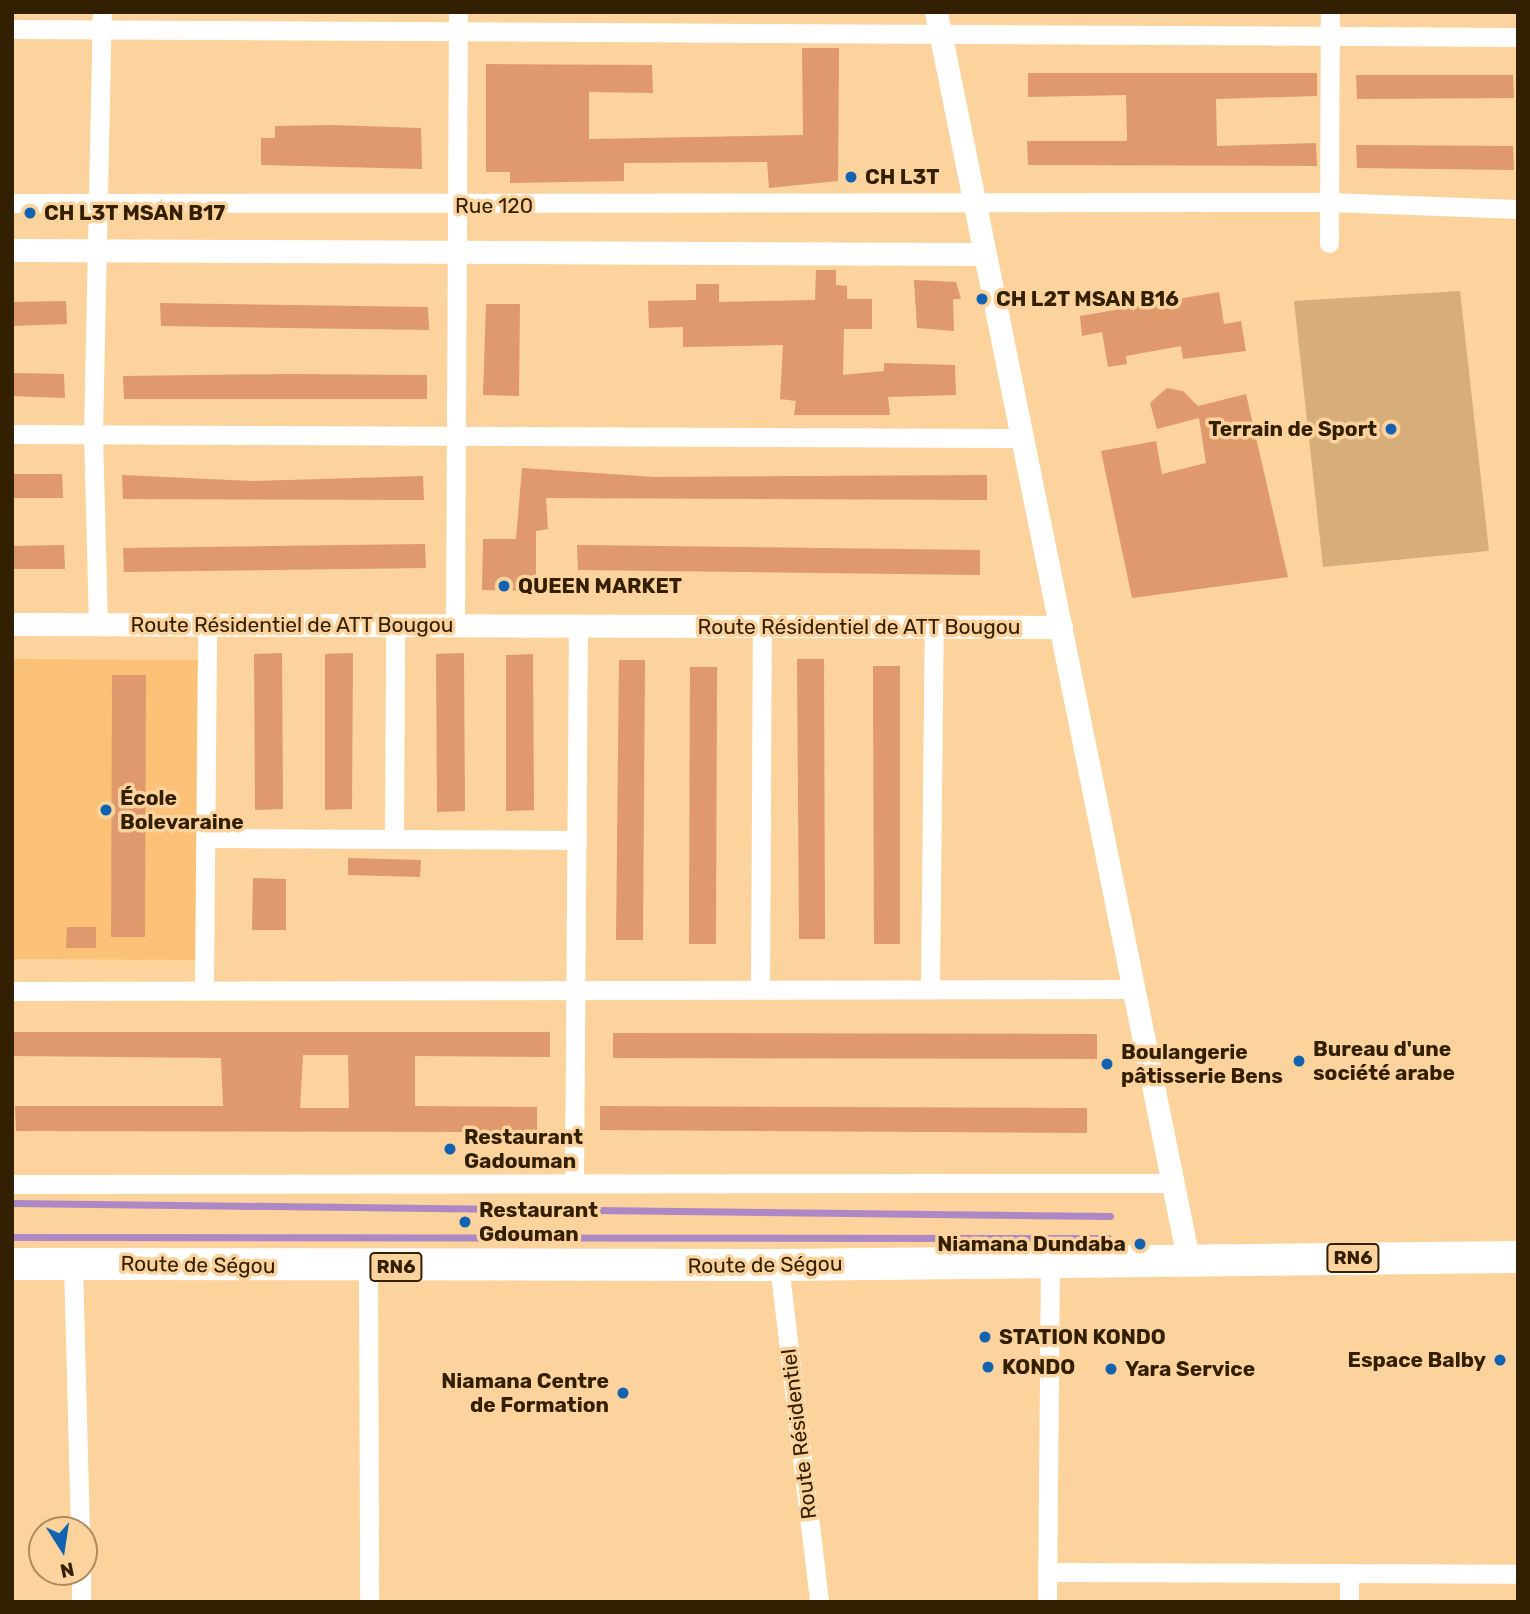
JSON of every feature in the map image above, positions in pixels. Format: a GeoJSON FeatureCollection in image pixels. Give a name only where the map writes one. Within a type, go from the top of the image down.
{"type":"FeatureCollection","features":[{"type":"Feature","properties":{"kind":"highway","name":"Route de Ségou"},"geometry":{"type":"LineString","coordinates":[[12,1264],[368,1267],[1518,1257]]}},
{"type":"Feature","properties":{"kind":"street"},"geometry":{"type":"LineString","coordinates":[[1329,243],[1330,12]]}},
{"type":"Feature","properties":{"kind":"street"},"geometry":{"type":"LineString","coordinates":[[12,29],[102,21],[938,23],[1330,35],[1518,37]]}},
{"type":"Feature","properties":{"kind":"street"},"geometry":{"type":"LineString","coordinates":[[98,624],[93,434],[101,204],[102,21]]}},
{"type":"Feature","properties":{"kind":"street"},"geometry":{"type":"LineString","coordinates":[[455,626],[458,22]]}},
{"type":"Feature","properties":{"kind":"street"},"geometry":{"type":"LineString","coordinates":[[938,23],[1188,1258]]}},
{"type":"Feature","properties":{"kind":"street","name":"Rue 120"},"geometry":{"type":"LineString","coordinates":[[12,203],[976,206],[1330,202],[1518,209]]}},
{"type":"Feature","properties":{"kind":"street"},"geometry":{"type":"LineString","coordinates":[[12,250],[985,254]]}},
{"type":"Feature","properties":{"kind":"street"},"geometry":{"type":"LineString","coordinates":[[12,434],[1023,438]]}},
{"type":"Feature","properties":{"kind":"street","name":"Route Résidentiel de ATT Bougou"},"geometry":{"type":"LineString","coordinates":[[12,624],[1061,627]]}},
{"type":"Feature","properties":{"kind":"street"},"geometry":{"type":"LineString","coordinates":[[204,986],[207,625]]}},
{"type":"Feature","properties":{"kind":"street"},"geometry":{"type":"LineString","coordinates":[[394,839],[395,625]]}},
{"type":"Feature","properties":{"kind":"street"},"geometry":{"type":"LineString","coordinates":[[574,1181],[578,626]]}},
{"type":"Feature","properties":{"kind":"street"},"geometry":{"type":"LineString","coordinates":[[760,988],[762,627]]}},
{"type":"Feature","properties":{"kind":"street"},"geometry":{"type":"LineString","coordinates":[[930,988],[934,627]]}},
{"type":"Feature","properties":{"kind":"street"},"geometry":{"type":"LineString","coordinates":[[206,838],[577,840]]}},
{"type":"Feature","properties":{"kind":"street"},"geometry":{"type":"LineString","coordinates":[[12,991],[204,986],[1134,989]]}},
{"type":"Feature","properties":{"kind":"street"},"geometry":{"type":"LineString","coordinates":[[12,1184],[574,1181],[1172,1183]]}},
{"type":"Feature","properties":{"kind":"street"},"geometry":{"type":"LineString","coordinates":[[1047,1602],[1050,1259]]}},
{"type":"Feature","properties":{"kind":"street"},"geometry":{"type":"LineString","coordinates":[[73,1264],[80,1516]]}},
{"type":"Feature","properties":{"kind":"street","name":"Route Résidentiel"},"geometry":{"type":"LineString","coordinates":[[779,1265],[819,1602]]}},
{"type":"Feature","properties":{"kind":"street"},"geometry":{"type":"LineString","coordinates":[[368,1267],[369,1602]]}},
{"type":"Feature","properties":{"kind":"street"},"geometry":{"type":"LineString","coordinates":[[1047,1572],[1518,1574]]}},
{"type":"Feature","properties":{"kind":"street"},"geometry":{"type":"LineString","coordinates":[[1349,1573],[1349,1602]]}},
{"type":"Feature","properties":{"kind":"shaded area","name":"Terrain de Sport"},"geometry":{"type":"Polygon","coordinates":[[[1460,291],[1489,551],[1323,567],[1294,301],[1460,291]]]}},
{"type":"Feature","properties":{"kind":"shaded area","name":"École Bolevaraine"},"geometry":{"type":"Polygon","coordinates":[[[12,659],[201,660],[199,960],[12,959],[12,659]]]}},
{"type":"Feature","properties":{"kind":"building"},"geometry":{"type":"Polygon","coordinates":[[[802,48],[839,48],[838,181],[769,188],[767,162],[624,163],[624,181],[510,183],[510,172],[486,172],[486,64],[652,65],[653,93],[589,92],[589,139],[803,135],[802,48]]]}},
{"type":"Feature","properties":{"kind":"building"},"geometry":{"type":"Polygon","coordinates":[[[1028,73],[1317,73],[1317,96],[1216,99],[1217,146],[1316,143],[1317,166],[1028,165],[1027,141],[1127,141],[1126,95],[1028,97],[1028,73]]]}},
{"type":"Feature","properties":{"kind":"building"},"geometry":{"type":"Polygon","coordinates":[[[1356,75],[1513,75],[1514,98],[1357,99],[1356,75]]]}},
{"type":"Feature","properties":{"kind":"building"},"geometry":{"type":"Polygon","coordinates":[[[275,126],[421,128],[422,169],[261,165],[261,138],[275,138],[275,126]]]}},
{"type":"Feature","properties":{"kind":"building"},"geometry":{"type":"Polygon","coordinates":[[[1356,145],[1513,146],[1514,170],[1357,168],[1356,145]]]}},
{"type":"Feature","properties":{"kind":"building"},"geometry":{"type":"Polygon","coordinates":[[[816,270],[836,270],[836,285],[847,286],[847,299],[872,299],[872,329],[844,329],[843,375],[884,371],[884,363],[955,365],[956,395],[888,397],[890,415],[794,415],[796,401],[780,399],[783,345],[683,347],[683,327],[649,328],[648,301],[696,300],[696,284],[719,284],[719,302],[815,300],[816,270]]]}},
{"type":"Feature","properties":{"kind":"building"},"geometry":{"type":"Polygon","coordinates":[[[914,280],[956,282],[961,299],[953,299],[954,331],[917,328],[914,280]]]}},
{"type":"Feature","properties":{"kind":"building"},"geometry":{"type":"Polygon","coordinates":[[[1219,292],[1224,324],[1241,321],[1246,351],[1183,359],[1181,346],[1126,356],[1127,364],[1108,367],[1102,332],[1082,336],[1080,316],[1219,292]]]}},
{"type":"Feature","properties":{"kind":"building"},"geometry":{"type":"Polygon","coordinates":[[[66,301],[67,324],[12,326],[12,302],[66,301]]]}},
{"type":"Feature","properties":{"kind":"building"},"geometry":{"type":"Polygon","coordinates":[[[160,303],[428,307],[429,330],[161,326],[160,303]]]}},
{"type":"Feature","properties":{"kind":"building"},"geometry":{"type":"Polygon","coordinates":[[[486,304],[520,304],[519,396],[483,395],[486,304]]]}},
{"type":"Feature","properties":{"kind":"building"},"geometry":{"type":"Polygon","coordinates":[[[12,373],[64,374],[65,398],[12,396],[12,373]]]}},
{"type":"Feature","properties":{"kind":"building"},"geometry":{"type":"Polygon","coordinates":[[[427,375],[427,399],[124,399],[123,376],[427,375]]]}},
{"type":"Feature","properties":{"kind":"building"},"geometry":{"type":"Polygon","coordinates":[[[1167,388],[1183,391],[1198,406],[1246,394],[1288,577],[1132,598],[1101,451],[1156,441],[1162,474],[1206,463],[1199,418],[1157,429],[1150,403],[1167,388]]]}},
{"type":"Feature","properties":{"kind":"building"},"geometry":{"type":"Polygon","coordinates":[[[522,468],[655,477],[987,475],[987,500],[546,498],[548,529],[536,531],[536,591],[482,590],[483,539],[516,539],[522,468]]]}},
{"type":"Feature","properties":{"kind":"building"},"geometry":{"type":"Polygon","coordinates":[[[12,474],[62,474],[63,498],[12,498],[12,474]]]}},
{"type":"Feature","properties":{"kind":"building"},"geometry":{"type":"Polygon","coordinates":[[[122,475],[252,481],[423,476],[424,500],[123,499],[122,475]]]}},
{"type":"Feature","properties":{"kind":"building"},"geometry":{"type":"Polygon","coordinates":[[[425,544],[426,568],[124,572],[123,548],[425,544]]]}},
{"type":"Feature","properties":{"kind":"building"},"geometry":{"type":"Polygon","coordinates":[[[64,545],[65,569],[12,569],[12,546],[64,545]]]}},
{"type":"Feature","properties":{"kind":"building"},"geometry":{"type":"Polygon","coordinates":[[[577,545],[980,550],[980,575],[578,570],[577,545]]]}},
{"type":"Feature","properties":{"kind":"building"},"geometry":{"type":"Polygon","coordinates":[[[282,653],[283,809],[255,810],[254,654],[282,653]]]}},
{"type":"Feature","properties":{"kind":"building"},"geometry":{"type":"Polygon","coordinates":[[[353,653],[352,809],[325,810],[325,654],[353,653]]]}},
{"type":"Feature","properties":{"kind":"building"},"geometry":{"type":"Polygon","coordinates":[[[464,653],[465,811],[437,812],[436,654],[464,653]]]}},
{"type":"Feature","properties":{"kind":"building"},"geometry":{"type":"Polygon","coordinates":[[[533,654],[534,810],[506,811],[506,655],[533,654]]]}},
{"type":"Feature","properties":{"kind":"building"},"geometry":{"type":"Polygon","coordinates":[[[797,659],[824,659],[825,939],[799,939],[797,659]]]}},
{"type":"Feature","properties":{"kind":"building"},"geometry":{"type":"Polygon","coordinates":[[[619,660],[645,660],[643,940],[616,940],[619,660]]]}},
{"type":"Feature","properties":{"kind":"building"},"geometry":{"type":"Polygon","coordinates":[[[873,666],[900,666],[900,944],[874,944],[873,666]]]}},
{"type":"Feature","properties":{"kind":"building"},"geometry":{"type":"Polygon","coordinates":[[[690,667],[717,667],[716,944],[689,944],[690,667]]]}},
{"type":"Feature","properties":{"kind":"building"},"geometry":{"type":"Polygon","coordinates":[[[112,675],[146,675],[145,937],[111,937],[112,675]]]}},
{"type":"Feature","properties":{"kind":"building"},"geometry":{"type":"Polygon","coordinates":[[[348,858],[421,860],[420,877],[348,875],[348,858]]]}},
{"type":"Feature","properties":{"kind":"building"},"geometry":{"type":"Polygon","coordinates":[[[253,878],[286,879],[286,930],[252,930],[253,878]]]}},
{"type":"Feature","properties":{"kind":"building"},"geometry":{"type":"Polygon","coordinates":[[[67,927],[96,927],[96,948],[66,948],[67,927]]]}},
{"type":"Feature","properties":{"kind":"building"},"geometry":{"type":"Polygon","coordinates":[[[12,1032],[550,1032],[550,1057],[415,1056],[415,1106],[537,1107],[537,1132],[16,1131],[15,1106],[223,1106],[221,1058],[12,1056],[12,1032]],[[303,1055],[300,1108],[349,1108],[348,1055],[303,1055]]]}},
{"type":"Feature","properties":{"kind":"building"},"geometry":{"type":"Polygon","coordinates":[[[613,1033],[1097,1034],[1097,1059],[613,1058],[613,1033]]]}},
{"type":"Feature","properties":{"kind":"building"},"geometry":{"type":"Polygon","coordinates":[[[600,1106],[1087,1108],[1087,1133],[600,1130],[600,1106]]]}},
{"type":"Feature","properties":{"kind":"waterway"},"geometry":{"type":"LineString","coordinates":[[12,1203],[1110,1216]]}},
{"type":"Feature","properties":{"kind":"waterway"},"geometry":{"type":"LineString","coordinates":[[12,1237],[1108,1238]]}},
{"type":"Feature","properties":{"kind":"place","name":"CH L3T"},"geometry":{"type":"Point","coordinates":[851,177]}},
{"type":"Feature","properties":{"kind":"place","name":"CH L3T MSAN B17"},"geometry":{"type":"Point","coordinates":[30,213]}},
{"type":"Feature","properties":{"kind":"place","name":"CH L2T MSAN B16"},"geometry":{"type":"Point","coordinates":[982,299]}},
{"type":"Feature","properties":{"kind":"place","name":"Terrain de Sport"},"geometry":{"type":"Point","coordinates":[1391,429]}},
{"type":"Feature","properties":{"kind":"place","name":"QUEEN MARKET"},"geometry":{"type":"Point","coordinates":[504,586]}},
{"type":"Feature","properties":{"kind":"place","name":"École Bolevaraine"},"geometry":{"type":"Point","coordinates":[106,810]}},
{"type":"Feature","properties":{"kind":"place","name":"Bureau d'une société arabe"},"geometry":{"type":"Point","coordinates":[1299,1061]}},
{"type":"Feature","properties":{"kind":"place","name":"Boulangerie pâtisserie Bens"},"geometry":{"type":"Point","coordinates":[1107,1064]}},
{"type":"Feature","properties":{"kind":"place","name":"Restaurant Gadouman"},"geometry":{"type":"Point","coordinates":[450,1149]}},
{"type":"Feature","properties":{"kind":"place","name":"Restaurant Gdouman"},"geometry":{"type":"Point","coordinates":[465,1222]}},
{"type":"Feature","properties":{"kind":"place","name":"Niamana Dundaba"},"geometry":{"type":"Point","coordinates":[1140,1244]}},
{"type":"Feature","properties":{"kind":"place","name":"STATION KONDO"},"geometry":{"type":"Point","coordinates":[985,1337]}},
{"type":"Feature","properties":{"kind":"place","name":"Espace Balby"},"geometry":{"type":"Point","coordinates":[1500,1360]}},
{"type":"Feature","properties":{"kind":"place","name":"KONDO"},"geometry":{"type":"Point","coordinates":[988,1367]}},
{"type":"Feature","properties":{"kind":"place","name":"Yara Service"},"geometry":{"type":"Point","coordinates":[1111,1369]}},
{"type":"Feature","properties":{"kind":"place","name":"Niamana Centre de Formation"},"geometry":{"type":"Point","coordinates":[623,1393]}}]}
